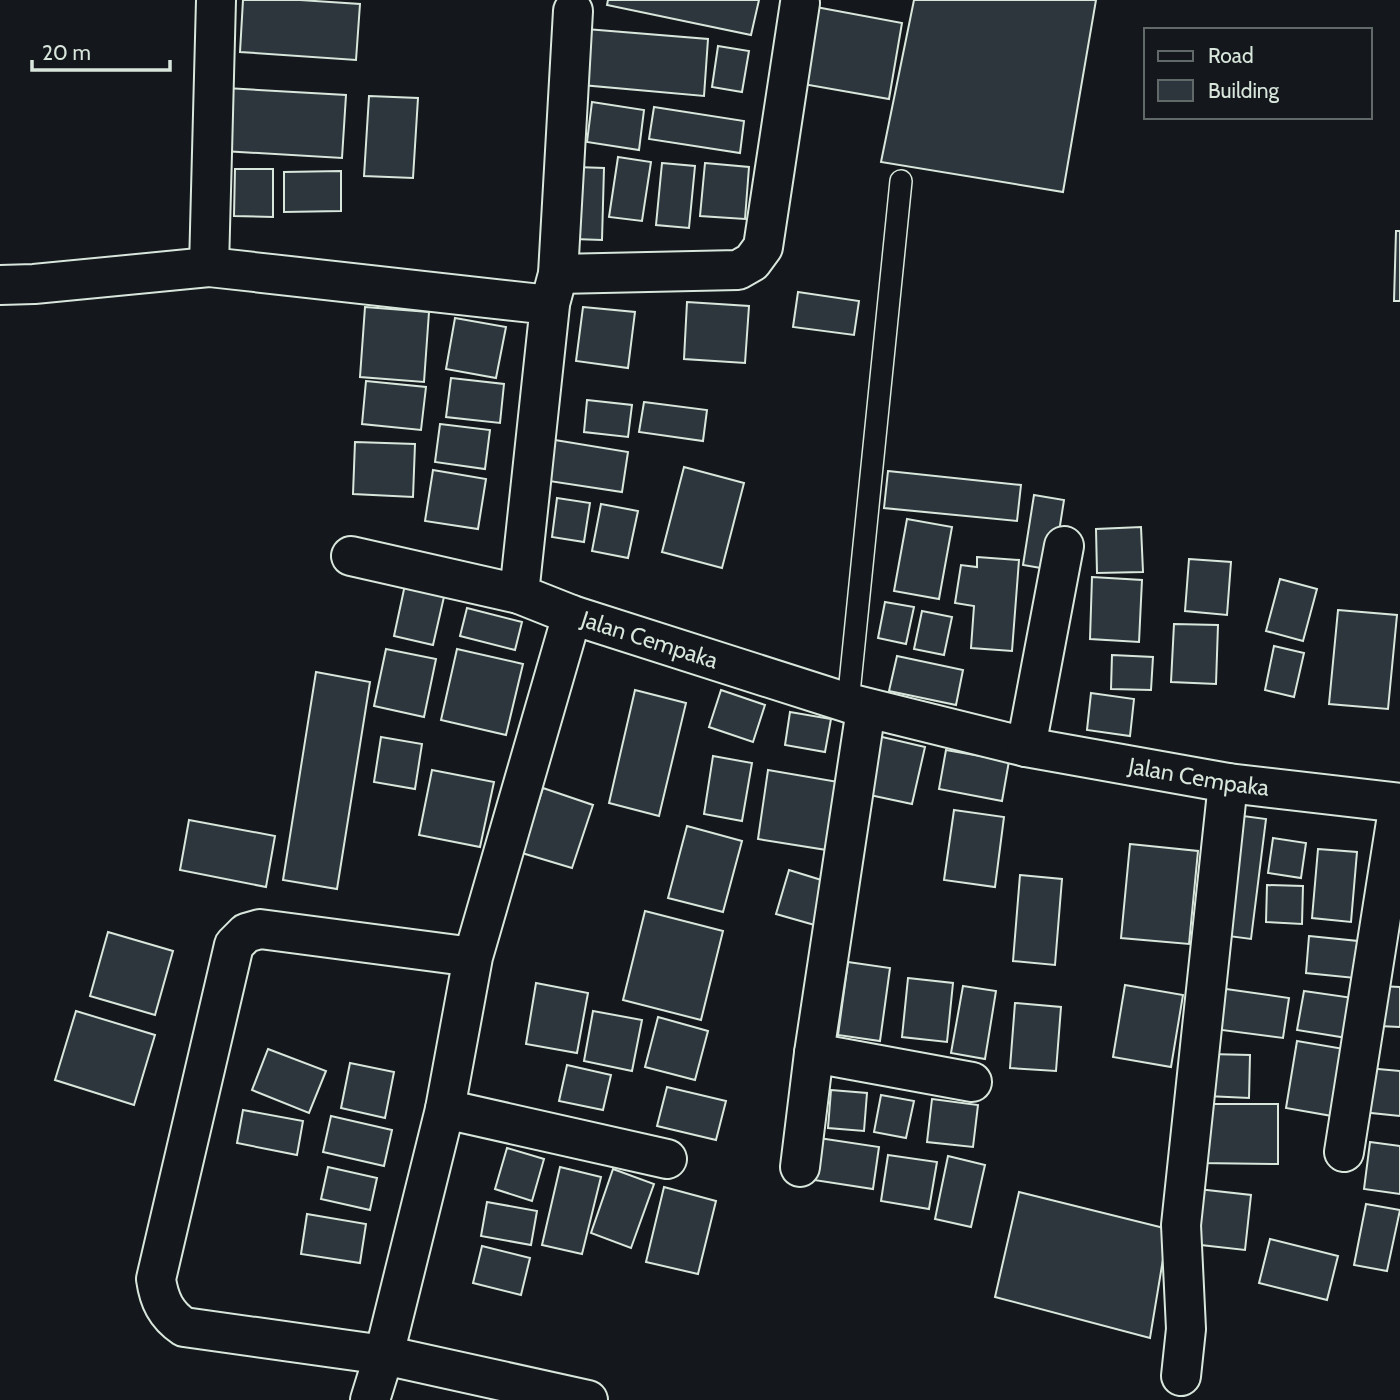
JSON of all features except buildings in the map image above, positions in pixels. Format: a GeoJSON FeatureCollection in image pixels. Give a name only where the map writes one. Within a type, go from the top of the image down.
{"type":"FeatureCollection","features":[{"type":"Feature","properties":{"kind":"street"},"geometry":{"type":"LineString","coordinates":[[209,267],[216,0]]}},
{"type":"Feature","properties":{"kind":"street"},"geometry":{"type":"LineString","coordinates":[[0,285],[209,267],[554,290],[738,270],[752,262],[763,247],[800,3]]}},
{"type":"Feature","properties":{"kind":"street"},"geometry":{"type":"LineString","coordinates":[[519,594],[554,290],[573,11]]}},
{"type":"Feature","properties":{"kind":"street"},"geometry":{"type":"LineString","coordinates":[[1026,747],[1064,547]]}},
{"type":"Feature","properties":{"kind":"street","name":"Jalan Cempaka"},"geometry":{"type":"LineString","coordinates":[[351,556],[519,594],[572,615],[857,706],[1026,747],[1228,783],[1400,803]]}},
{"type":"Feature","properties":{"kind":"street"},"geometry":{"type":"LineString","coordinates":[[370,1400],[384,1355],[445,1109],[472,957],[572,615]]}},
{"type":"Feature","properties":{"kind":"street"},"geometry":{"type":"LineString","coordinates":[[800,1167],[857,706]]}},
{"type":"Feature","properties":{"kind":"street"},"geometry":{"type":"LineString","coordinates":[[1181,1376],[1186,1329],[1181,1225],[1228,783]]}},
{"type":"Feature","properties":{"kind":"street"},"geometry":{"type":"LineString","coordinates":[[1344,1152],[1400,803]]}},
{"type":"Feature","properties":{"kind":"street"},"geometry":{"type":"LineString","coordinates":[[472,957],[260,929],[246,933],[234,945],[156,1279],[162,1304],[174,1321],[184,1327],[384,1355],[588,1400]]}},
{"type":"Feature","properties":{"kind":"street"},"geometry":{"type":"LineString","coordinates":[[814,1054],[972,1082]]}},
{"type":"Feature","properties":{"kind":"street"},"geometry":{"type":"LineString","coordinates":[[445,1109],[667,1159]]}},
{"type":"Feature","properties":{"kind":"lane"},"geometry":{"type":"LineString","coordinates":[[857,706],[901,181]]}}]}
